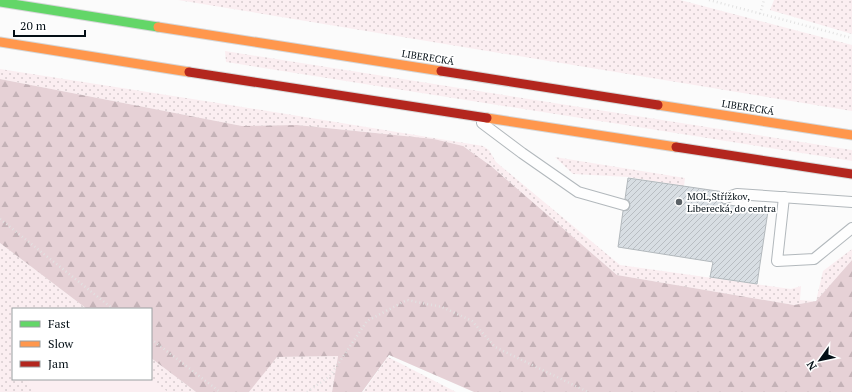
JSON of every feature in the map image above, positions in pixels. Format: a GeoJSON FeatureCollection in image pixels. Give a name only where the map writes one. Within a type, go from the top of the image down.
{"type":"FeatureCollection","features":[{"type":"Feature","properties":{"kind":"highway","name":"LIBERECKÁ"},"geometry":{"type":"LineString","coordinates":[[0,2],[852,135]]}},
{"type":"Feature","properties":{"kind":"highway"},"geometry":{"type":"LineString","coordinates":[[0,42],[852,174]]}},
{"type":"Feature","properties":{"kind":"lane"},"geometry":{"type":"LineString","coordinates":[[473,115],[522,153],[578,192],[624,205]]}},
{"type":"Feature","properties":{"kind":"lane"},"geometry":{"type":"LineString","coordinates":[[725,198],[737,194],[852,202]]}},
{"type":"Feature","properties":{"kind":"lane"},"geometry":{"type":"LineString","coordinates":[[784,198],[777,261],[814,260],[852,228]]}},
{"type":"Feature","properties":{"kind":"path"},"geometry":{"type":"LineString","coordinates":[[709,0],[852,38]]}},
{"type":"Feature","properties":{"kind":"path"},"geometry":{"type":"LineString","coordinates":[[760,14],[764,0]]}},
{"type":"Feature","properties":{"kind":"path"},"geometry":{"type":"LineString","coordinates":[[0,219],[112,308]]}},
{"type":"Feature","properties":{"kind":"path"},"geometry":{"type":"LineString","coordinates":[[306,392],[330,376],[367,321],[407,300],[442,307],[472,321],[495,347],[588,392]]}},
{"type":"Feature","properties":{"kind":"path"},"geometry":{"type":"LineString","coordinates":[[152,340],[220,392]]}},
{"type":"Feature","properties":{"kind":"shaded area"},"geometry":{"type":"Polygon","coordinates":[[[178,0],[680,0],[852,45],[852,111],[178,0]]]}},
{"type":"Feature","properties":{"kind":"shaded area"},"geometry":{"type":"Polygon","coordinates":[[[774,0],[852,0],[852,34],[770,10],[774,0]]]}},
{"type":"Feature","properties":{"kind":"shaded area"},"geometry":{"type":"Polygon","coordinates":[[[225,51],[852,150],[852,161],[226,62],[225,51]]]}},
{"type":"Feature","properties":{"kind":"shaded area"},"geometry":{"type":"Polygon","coordinates":[[[0,69],[483,146],[489,150],[496,162],[620,265],[791,289],[801,286],[800,300],[816,301],[794,305],[617,275],[491,166],[463,146],[434,139],[297,125],[242,126],[0,79],[0,69]]]}},
{"type":"Feature","properties":{"kind":"shaded area"},"geometry":{"type":"Polygon","coordinates":[[[555,157],[685,178],[684,186],[628,177],[573,174],[555,157]]]}},
{"type":"Feature","properties":{"kind":"shaded area"},"geometry":{"type":"Polygon","coordinates":[[[0,243],[86,308],[12,308],[12,380],[152,380],[152,359],[196,392],[0,392],[0,243]]]}},
{"type":"Feature","properties":{"kind":"shaded area"},"geometry":{"type":"Polygon","coordinates":[[[852,249],[852,260],[816,301],[823,271],[852,249]]]}},
{"type":"Feature","properties":{"kind":"shaded area"},"geometry":{"type":"Polygon","coordinates":[[[338,356],[332,392],[249,392],[276,357],[338,356]]]}},
{"type":"Feature","properties":{"kind":"shaded area"},"geometry":{"type":"Polygon","coordinates":[[[388,357],[456,392],[363,392],[388,357]]]}},
{"type":"Feature","properties":{"kind":"shaded area"},"geometry":{"type":"Polygon","coordinates":[[[22,380],[152,380],[168,392],[37,392],[22,380]]]}},
{"type":"Feature","properties":{"kind":"green space"},"geometry":{"type":"Polygon","coordinates":[[[0,79],[242,126],[297,125],[434,139],[463,146],[491,166],[617,275],[794,305],[816,301],[852,260],[852,392],[474,392],[389,355],[362,392],[332,392],[338,356],[277,357],[249,392],[196,392],[152,359],[152,308],[86,308],[0,243],[0,79]]]}},
{"type":"Feature","properties":{"kind":"building"},"geometry":{"type":"Polygon","coordinates":[[[628,178],[724,192],[720,193],[719,197],[719,200],[723,204],[768,211],[757,284],[710,277],[713,262],[618,247],[623,211],[628,210],[630,206],[629,201],[625,199],[628,178]]]}},
{"type":"Feature","properties":{"kind":"traffic: fast"},"geometry":{"type":"LineString","coordinates":[[0,2],[158,27]]}},
{"type":"Feature","properties":{"kind":"traffic: slow"},"geometry":{"type":"LineString","coordinates":[[158,27],[441,71]]}},
{"type":"Feature","properties":{"kind":"traffic: slow"},"geometry":{"type":"LineString","coordinates":[[0,42],[189,72]]}},
{"type":"Feature","properties":{"kind":"traffic: slow"},"geometry":{"type":"LineString","coordinates":[[658,105],[852,135]]}},
{"type":"Feature","properties":{"kind":"traffic: slow"},"geometry":{"type":"LineString","coordinates":[[487,118],[676,147]]}},
{"type":"Feature","properties":{"kind":"traffic: jam"},"geometry":{"type":"LineString","coordinates":[[441,71],[658,105]]}},
{"type":"Feature","properties":{"kind":"traffic: jam"},"geometry":{"type":"LineString","coordinates":[[189,72],[487,118]]}},
{"type":"Feature","properties":{"kind":"traffic: jam"},"geometry":{"type":"LineString","coordinates":[[676,147],[852,174]]}},
{"type":"Feature","properties":{"kind":"place","name":"MOL,Střížkov, Liberecká, do centra"},"geometry":{"type":"Point","coordinates":[679,202]}}]}
